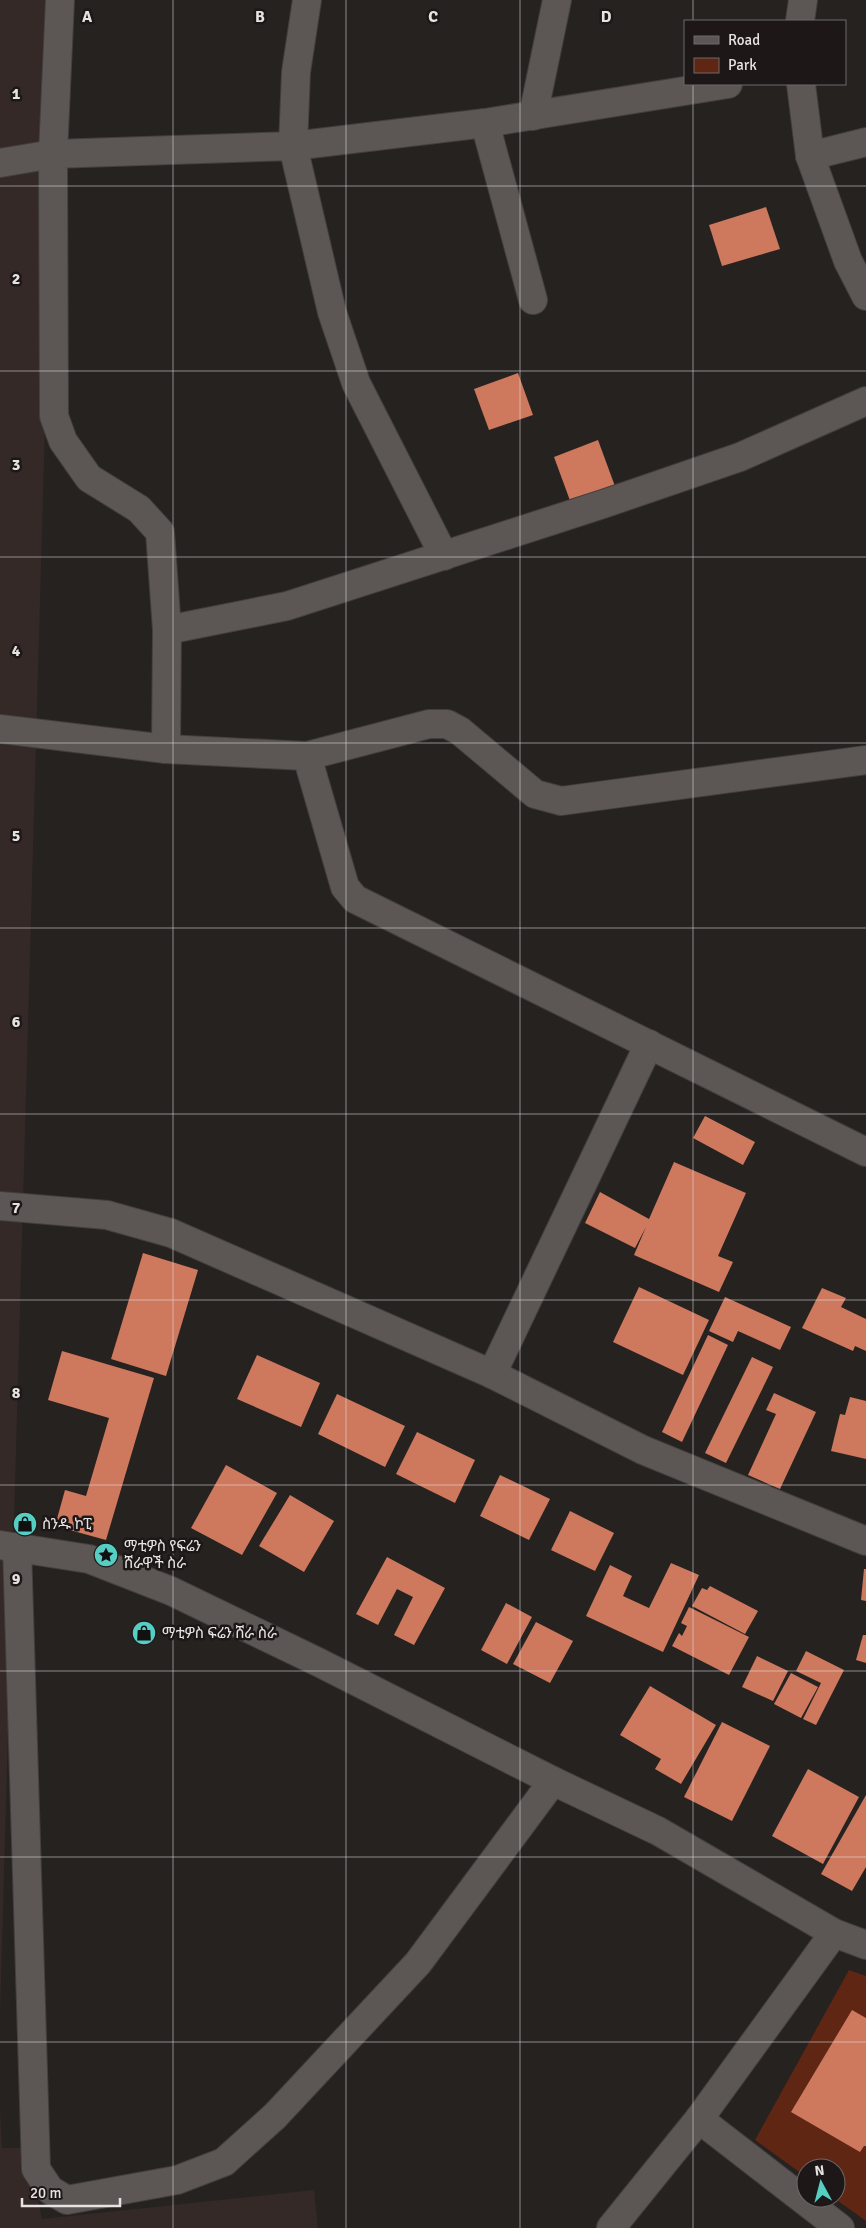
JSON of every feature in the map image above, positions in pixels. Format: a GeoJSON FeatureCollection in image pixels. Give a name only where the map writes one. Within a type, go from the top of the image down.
{"type":"FeatureCollection","features":[{"type":"Feature","properties":{"kind":"street"},"geometry":{"type":"LineString","coordinates":[[60,0],[53,154],[54,416],[63,441],[89,478],[138,509],[160,532],[167,630],[166,749]]}},
{"type":"Feature","properties":{"kind":"street"},"geometry":{"type":"LineString","coordinates":[[307,0],[296,72],[293,146],[332,312],[356,382],[444,556]]}},
{"type":"Feature","properties":{"kind":"street"},"geometry":{"type":"LineString","coordinates":[[533,116],[557,0]]}},
{"type":"Feature","properties":{"kind":"street"},"geometry":{"type":"LineString","coordinates":[[800,20],[803,0]]}},
{"type":"Feature","properties":{"kind":"street"},"geometry":{"type":"LineString","coordinates":[[0,164],[53,154],[293,146],[485,123],[722,85]]}},
{"type":"Feature","properties":{"kind":"street"},"geometry":{"type":"LineString","coordinates":[[801,85],[810,156],[848,261],[866,296]]}},
{"type":"Feature","properties":{"kind":"street"},"geometry":{"type":"LineString","coordinates":[[485,123],[533,300]]}},
{"type":"Feature","properties":{"kind":"street"},"geometry":{"type":"LineString","coordinates":[[810,156],[866,142]]}},
{"type":"Feature","properties":{"kind":"street"},"geometry":{"type":"LineString","coordinates":[[167,630],[287,606],[603,504],[740,457],[866,401]]}},
{"type":"Feature","properties":{"kind":"street"},"geometry":{"type":"LineString","coordinates":[[0,729],[166,749],[307,756],[429,724],[447,724],[460,731],[534,794],[561,801],[866,760]]}},
{"type":"Feature","properties":{"kind":"street"},"geometry":{"type":"LineString","coordinates":[[307,756],[345,887],[355,899],[866,1152]]}},
{"type":"Feature","properties":{"kind":"street"},"geometry":{"type":"LineString","coordinates":[[492,1374],[649,1044]]}},
{"type":"Feature","properties":{"kind":"street"},"geometry":{"type":"LineString","coordinates":[[0,1206],[107,1216],[171,1233],[492,1374],[643,1450],[866,1541]]}},
{"type":"Feature","properties":{"kind":"street"},"geometry":{"type":"LineString","coordinates":[[553,1782],[418,1963],[275,2116],[224,2162],[177,2180],[67,2200],[50,2190],[36,2170],[9,1546],[88,1558],[171,1591],[318,1662],[553,1782],[658,1831],[834,1933],[866,1945]]}},
{"type":"Feature","properties":{"kind":"street"},"geometry":{"type":"LineString","coordinates":[[611,2228],[699,2118],[834,1933]]}},
{"type":"Feature","properties":{"kind":"street"},"geometry":{"type":"LineString","coordinates":[[699,2118],[840,2228]]}},
{"type":"Feature","properties":{"kind":"shaded area"},"geometry":{"type":"Polygon","coordinates":[[[0,0],[57,0],[0,2015],[0,0]]]}},
{"type":"Feature","properties":{"kind":"shaded area"},"geometry":{"type":"Polygon","coordinates":[[[0,2110],[2,2148],[27,2148],[42,2219],[314,2190],[318,2228],[0,2228],[0,2110]]]}},
{"type":"Feature","properties":{"kind":"green space"},"geometry":{"type":"Polygon","coordinates":[[[849,1970],[866,1976],[866,2221],[846,2207],[846,2158],[796,2158],[796,2170],[755,2140],[849,1970]]]}},
{"type":"Feature","properties":{"kind":"building"},"geometry":{"type":"Polygon","coordinates":[[[766,207],[780,249],[722,266],[709,225],[766,207]]]}},
{"type":"Feature","properties":{"kind":"building"},"geometry":{"type":"Polygon","coordinates":[[[518,373],[533,415],[489,430],[474,389],[518,373]]]}},
{"type":"Feature","properties":{"kind":"building"},"geometry":{"type":"Polygon","coordinates":[[[598,440],[616,489],[572,506],[554,457],[598,440]]]}},
{"type":"Feature","properties":{"kind":"building"},"geometry":{"type":"Polygon","coordinates":[[[705,1116],[755,1142],[743,1165],[693,1138],[705,1116]]]}},
{"type":"Feature","properties":{"kind":"building"},"geometry":{"type":"Polygon","coordinates":[[[674,1162],[746,1193],[718,1256],[733,1262],[719,1292],[634,1255],[646,1227],[635,1248],[585,1223],[600,1192],[649,1219],[674,1162]]]}},
{"type":"Feature","properties":{"kind":"building"},"geometry":{"type":"Polygon","coordinates":[[[143,1253],[198,1270],[166,1376],[111,1359],[143,1253]]]}},
{"type":"Feature","properties":{"kind":"building"},"geometry":{"type":"Polygon","coordinates":[[[639,1287],[709,1320],[683,1375],[613,1342],[639,1287]]]}},
{"type":"Feature","properties":{"kind":"building"},"geometry":{"type":"Polygon","coordinates":[[[822,1288],[846,1298],[841,1307],[866,1319],[866,1351],[855,1346],[853,1351],[802,1328],[822,1288]]]}},
{"type":"Feature","properties":{"kind":"building"},"geometry":{"type":"Polygon","coordinates":[[[725,1297],[791,1327],[780,1350],[738,1331],[733,1342],[709,1331],[725,1297]]]}},
{"type":"Feature","properties":{"kind":"building"},"geometry":{"type":"Polygon","coordinates":[[[708,1335],[728,1345],[682,1442],[662,1432],[708,1335]]]}},
{"type":"Feature","properties":{"kind":"building"},"geometry":{"type":"Polygon","coordinates":[[[62,1351],[154,1378],[106,1540],[55,1526],[65,1490],[86,1496],[109,1418],[48,1400],[62,1351]]]}},
{"type":"Feature","properties":{"kind":"building"},"geometry":{"type":"Polygon","coordinates":[[[257,1355],[320,1383],[301,1427],[237,1399],[257,1355]]]}},
{"type":"Feature","properties":{"kind":"building"},"geometry":{"type":"Polygon","coordinates":[[[752,1357],[773,1367],[726,1463],[705,1453],[752,1357]]]}},
{"type":"Feature","properties":{"kind":"building"},"geometry":{"type":"Polygon","coordinates":[[[774,1393],[816,1412],[780,1489],[748,1475],[776,1414],[766,1410],[774,1393]]]}},
{"type":"Feature","properties":{"kind":"building"},"geometry":{"type":"Polygon","coordinates":[[[337,1394],[405,1426],[385,1467],[318,1434],[337,1394]]]}},
{"type":"Feature","properties":{"kind":"building"},"geometry":{"type":"Polygon","coordinates":[[[850,1397],[866,1401],[866,1459],[831,1451],[840,1414],[845,1415],[850,1397]]]}},
{"type":"Feature","properties":{"kind":"building"},"geometry":{"type":"Polygon","coordinates":[[[417,1432],[475,1460],[455,1503],[396,1474],[417,1432]]]}},
{"type":"Feature","properties":{"kind":"building"},"geometry":{"type":"Polygon","coordinates":[[[226,1465],[277,1493],[242,1555],[191,1528],[226,1465]]]}},
{"type":"Feature","properties":{"kind":"building"},"geometry":{"type":"Polygon","coordinates":[[[500,1475],[550,1499],[529,1540],[480,1516],[500,1475]]]}},
{"type":"Feature","properties":{"kind":"building"},"geometry":{"type":"Polygon","coordinates":[[[290,1495],[334,1521],[304,1572],[259,1546],[290,1495]]]}},
{"type":"Feature","properties":{"kind":"building"},"geometry":{"type":"Polygon","coordinates":[[[570,1511],[614,1533],[595,1571],[551,1550],[570,1511]]]}},
{"type":"Feature","properties":{"kind":"building"},"geometry":{"type":"Polygon","coordinates":[[[387,1557],[445,1588],[414,1645],[394,1635],[413,1597],[397,1589],[378,1625],[356,1614],[387,1557]]]}},
{"type":"Feature","properties":{"kind":"building"},"geometry":{"type":"Polygon","coordinates":[[[671,1563],[699,1575],[663,1652],[586,1616],[610,1565],[632,1576],[623,1596],[649,1608],[671,1563]]]}},
{"type":"Feature","properties":{"kind":"building"},"geometry":{"type":"Polygon","coordinates":[[[864,1569],[866,1569],[866,1601],[861,1600],[864,1569]]]}},
{"type":"Feature","properties":{"kind":"building"},"geometry":{"type":"Polygon","coordinates":[[[710,1586],[758,1611],[745,1634],[692,1606],[702,1588],[707,1590],[710,1586]]]}},
{"type":"Feature","properties":{"kind":"building"},"geometry":{"type":"Polygon","coordinates":[[[506,1603],[532,1617],[507,1664],[481,1650],[506,1603]]]}},
{"type":"Feature","properties":{"kind":"building"},"geometry":{"type":"Polygon","coordinates":[[[689,1607],[749,1637],[729,1675],[672,1646],[679,1633],[682,1636],[687,1626],[681,1623],[689,1607]]]}},
{"type":"Feature","properties":{"kind":"building"},"geometry":{"type":"Polygon","coordinates":[[[536,1622],[573,1641],[550,1683],[513,1664],[536,1622]]]}},
{"type":"Feature","properties":{"kind":"building"},"geometry":{"type":"Polygon","coordinates":[[[863,1635],[866,1635],[866,1663],[856,1660],[863,1635]]]}},
{"type":"Feature","properties":{"kind":"building"},"geometry":{"type":"Polygon","coordinates":[[[806,1651],[844,1670],[816,1725],[803,1719],[821,1683],[796,1671],[806,1651]]]}},
{"type":"Feature","properties":{"kind":"building"},"geometry":{"type":"Polygon","coordinates":[[[757,1656],[788,1671],[773,1701],[742,1687],[757,1656]]]}},
{"type":"Feature","properties":{"kind":"building"},"geometry":{"type":"Polygon","coordinates":[[[791,1673],[818,1687],[801,1718],[774,1704],[791,1673]]]}},
{"type":"Feature","properties":{"kind":"building"},"geometry":{"type":"Polygon","coordinates":[[[650,1686],[716,1725],[681,1784],[655,1769],[661,1759],[620,1735],[650,1686]]]}},
{"type":"Feature","properties":{"kind":"building"},"geometry":{"type":"Polygon","coordinates":[[[722,1722],[770,1746],[732,1821],[684,1797],[722,1722]]]}},
{"type":"Feature","properties":{"kind":"building"},"geometry":{"type":"Polygon","coordinates":[[[808,1769],[859,1797],[823,1864],[772,1836],[808,1769]]]}},
{"type":"Feature","properties":{"kind":"building"},"geometry":{"type":"Polygon","coordinates":[[[866,1795],[866,1867],[852,1891],[821,1874],[866,1795]]]}},
{"type":"Feature","properties":{"kind":"building"},"geometry":{"type":"Polygon","coordinates":[[[852,2010],[866,2018],[866,2146],[860,2152],[791,2112],[852,2010]]]}},
{"type":"Feature","properties":{"kind":"place","name":"ስንዱ ኮፒ"},"geometry":{"type":"Point","coordinates":[25,1524]}},
{"type":"Feature","properties":{"kind":"place","name":"ማቲዎስ የፍሬን ሸራዋች ስራ"},"geometry":{"type":"Point","coordinates":[106,1555]}},
{"type":"Feature","properties":{"kind":"place","name":"ማቲዎስ ፍሬን ሸራ ስራ"},"geometry":{"type":"Point","coordinates":[144,1633]}}]}
